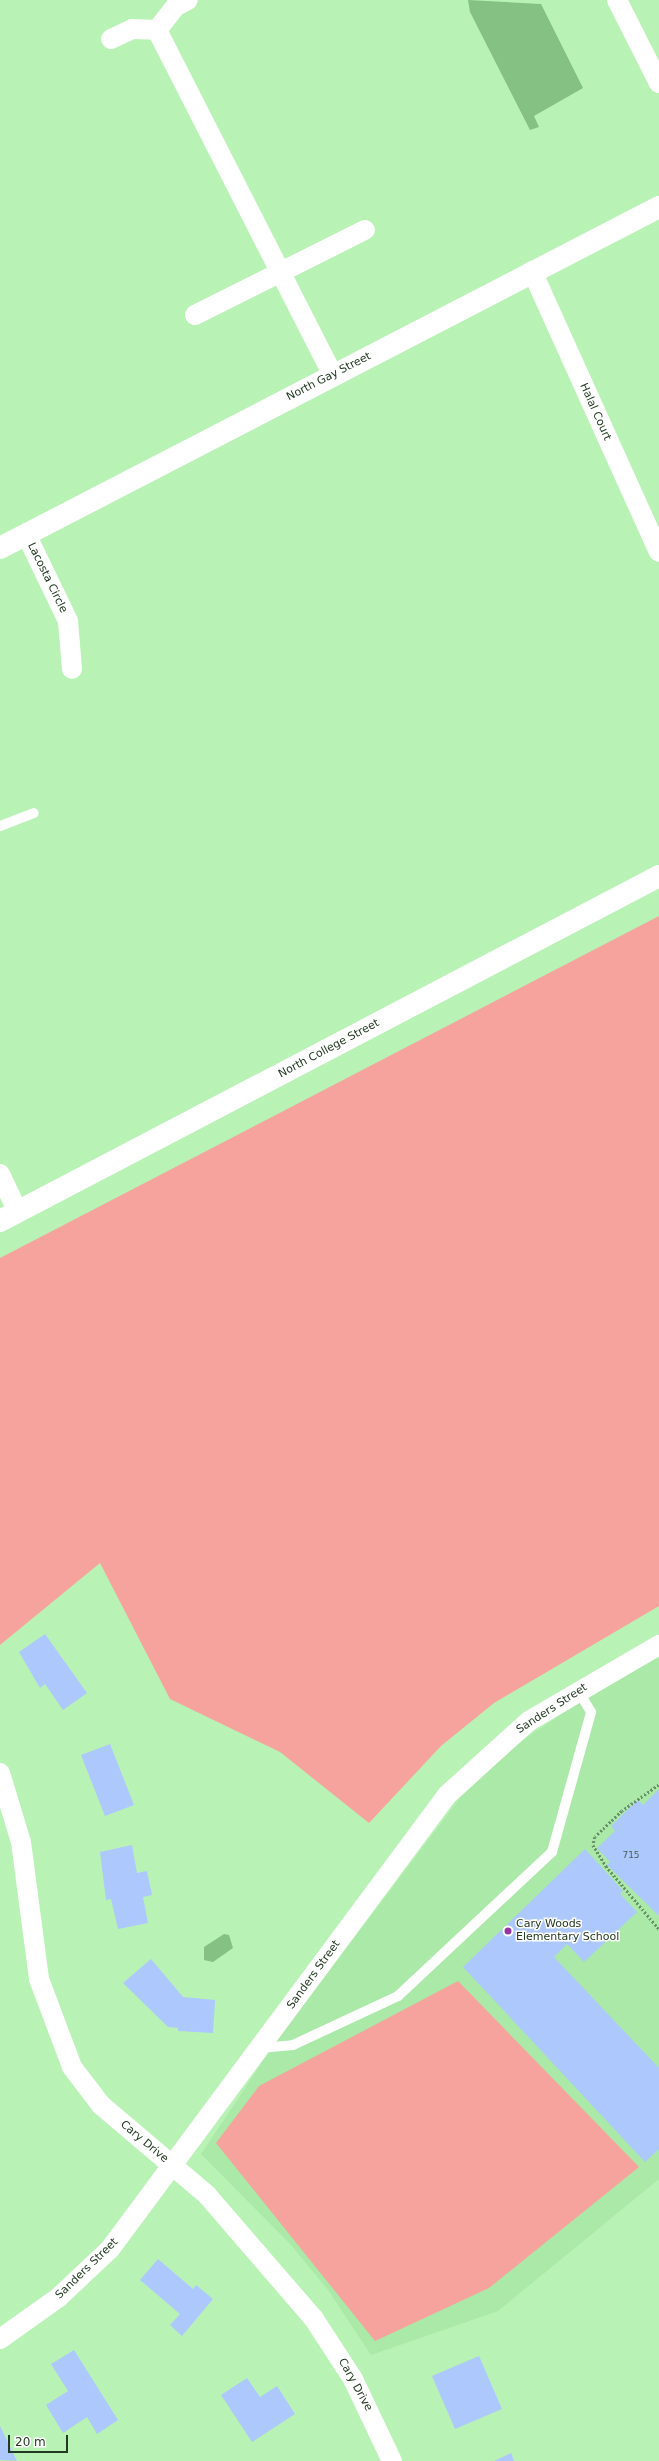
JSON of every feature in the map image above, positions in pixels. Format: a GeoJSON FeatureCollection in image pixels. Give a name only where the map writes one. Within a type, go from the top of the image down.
{"type":"FeatureCollection","features":[{"type":"Feature","properties":{"kind":"street"},"geometry":{"type":"LineString","coordinates":[[157,30],[176,6],[188,0]]}},
{"type":"Feature","properties":{"kind":"street"},"geometry":{"type":"LineString","coordinates":[[617,0],[659,83]]}},
{"type":"Feature","properties":{"kind":"street"},"geometry":{"type":"LineString","coordinates":[[111,39],[132,29],[157,30]]}},
{"type":"Feature","properties":{"kind":"street"},"geometry":{"type":"LineString","coordinates":[[157,30],[333,375]]}},
{"type":"Feature","properties":{"kind":"street","name":"North Gay Street"},"geometry":{"type":"LineString","coordinates":[[0,548],[532,271],[659,207]]}},
{"type":"Feature","properties":{"kind":"street"},"geometry":{"type":"LineString","coordinates":[[196,315],[365,230]]}},
{"type":"Feature","properties":{"kind":"street","name":"Halal Court"},"geometry":{"type":"LineString","coordinates":[[532,271],[659,552]]}},
{"type":"Feature","properties":{"kind":"street","name":"Lacosta Circle"},"geometry":{"type":"LineString","coordinates":[[26,534],[68,621],[72,669]]}},
{"type":"Feature","properties":{"kind":"street","name":"North College Street"},"geometry":{"type":"LineString","coordinates":[[9,1217],[659,876]]}},
{"type":"Feature","properties":{"kind":"street"},"geometry":{"type":"LineString","coordinates":[[0,1174],[9,1217]]}},
{"type":"Feature","properties":{"kind":"street","name":"Sanders Street"},"geometry":{"type":"LineString","coordinates":[[0,2339],[59,2297],[110,2249],[174,2167],[447,1795],[529,1721],[578,1690],[659,1645]]}},
{"type":"Feature","properties":{"kind":"street","name":"Cary Drive"},"geometry":{"type":"LineString","coordinates":[[0,1773],[21,1842],[39,1979],[62,2046],[101,2106],[207,2195],[314,2319],[353,2379],[392,2461]]}},
{"type":"Feature","properties":{"kind":"lane"},"geometry":{"type":"LineString","coordinates":[[0,826],[34,812]]}},
{"type":"Feature","properties":{"kind":"lane"},"geometry":{"type":"LineString","coordinates":[[260,2048],[293,2045],[398,1996],[552,1852],[591,1712],[578,1690]]}},
{"type":"Feature","properties":{"kind":"path"},"geometry":{"type":"LineString","coordinates":[[659,1785],[623,1812],[595,1837],[593,1845],[606,1866],[659,1929]]}},
{"type":"Feature","properties":{"kind":"shaded area"},"geometry":{"type":"Polygon","coordinates":[[[468,0],[541,4],[583,88],[534,116],[539,127],[530,130],[470,12],[468,0]]]}},
{"type":"Feature","properties":{"kind":"shaded area"},"geometry":{"type":"Polygon","coordinates":[[[659,916],[659,1606],[494,1703],[441,1746],[369,1823],[280,1752],[170,1699],[100,1563],[0,1645],[0,1258],[659,916]]]}},
{"type":"Feature","properties":{"kind":"shaded area","name":"Cary Woods Elementary School"},"geometry":{"type":"Polygon","coordinates":[[[659,1657],[659,2179],[498,2311],[371,2355],[328,2290],[292,2246],[201,2154],[279,2037],[460,1798],[517,1744],[575,1705],[659,1657]]]}},
{"type":"Feature","properties":{"kind":"shaded area"},"geometry":{"type":"Polygon","coordinates":[[[224,1934],[229,1935],[233,1948],[213,1962],[204,1960],[204,1947],[224,1934]]]}},
{"type":"Feature","properties":{"kind":"shaded area"},"geometry":{"type":"Polygon","coordinates":[[[458,1981],[639,2167],[489,2288],[375,2341],[216,2143],[259,2086],[458,1981]]]}},
{"type":"Feature","properties":{"kind":"building"},"geometry":{"type":"Polygon","coordinates":[[[45,1634],[87,1693],[63,1710],[45,1684],[40,1688],[19,1652],[45,1634]]]}},
{"type":"Feature","properties":{"kind":"building"},"geometry":{"type":"Polygon","coordinates":[[[110,1744],[134,1805],[105,1816],[81,1755],[110,1744]]]}},
{"type":"Feature","properties":{"kind":"building","name":"Cary Woods Elementary School"},"geometry":{"type":"Polygon","coordinates":[[[659,1789],[659,1916],[607,1865],[610,1862],[597,1848],[615,1831],[611,1826],[624,1813],[638,1800],[643,1805],[659,1789]]]}},
{"type":"Feature","properties":{"kind":"building"},"geometry":{"type":"Polygon","coordinates":[[[132,1845],[137,1873],[147,1871],[152,1895],[143,1897],[148,1923],[118,1929],[111,1899],[106,1900],[100,1852],[132,1845]]]}},
{"type":"Feature","properties":{"kind":"building"},"geometry":{"type":"Polygon","coordinates":[[[585,1849],[623,1891],[620,1894],[637,1912],[584,1962],[567,1944],[554,1957],[659,2068],[659,2149],[645,2162],[463,1967],[585,1849]]]}},
{"type":"Feature","properties":{"kind":"building"},"geometry":{"type":"Polygon","coordinates":[[[151,1959],[183,1997],[215,2000],[213,2033],[178,2031],[178,2028],[168,2027],[123,1983],[151,1959]]]}},
{"type":"Feature","properties":{"kind":"building"},"geometry":{"type":"Polygon","coordinates":[[[158,2259],[193,2289],[196,2285],[213,2299],[182,2336],[170,2325],[180,2314],[140,2280],[158,2259]]]}},
{"type":"Feature","properties":{"kind":"building"},"geometry":{"type":"Polygon","coordinates":[[[74,2350],[118,2420],[97,2434],[87,2417],[63,2433],[46,2405],[68,2391],[51,2364],[74,2350]]]}},
{"type":"Feature","properties":{"kind":"building"},"geometry":{"type":"Polygon","coordinates":[[[479,2356],[502,2409],[455,2429],[432,2376],[479,2356]]]}},
{"type":"Feature","properties":{"kind":"building"},"geometry":{"type":"Polygon","coordinates":[[[247,2378],[260,2397],[277,2386],[295,2414],[252,2442],[221,2395],[247,2378]]]}},
{"type":"Feature","properties":{"kind":"building"},"geometry":{"type":"Polygon","coordinates":[[[0,2426],[17,2461],[0,2460],[0,2426]]]}},
{"type":"Feature","properties":{"kind":"building"},"geometry":{"type":"Polygon","coordinates":[[[511,2453],[514,2461],[494,2461],[511,2453]]]}},
{"type":"Feature","properties":{"kind":"place","name":"Cary Woods Elementary School"},"geometry":{"type":"Point","coordinates":[508,1931]}}]}
